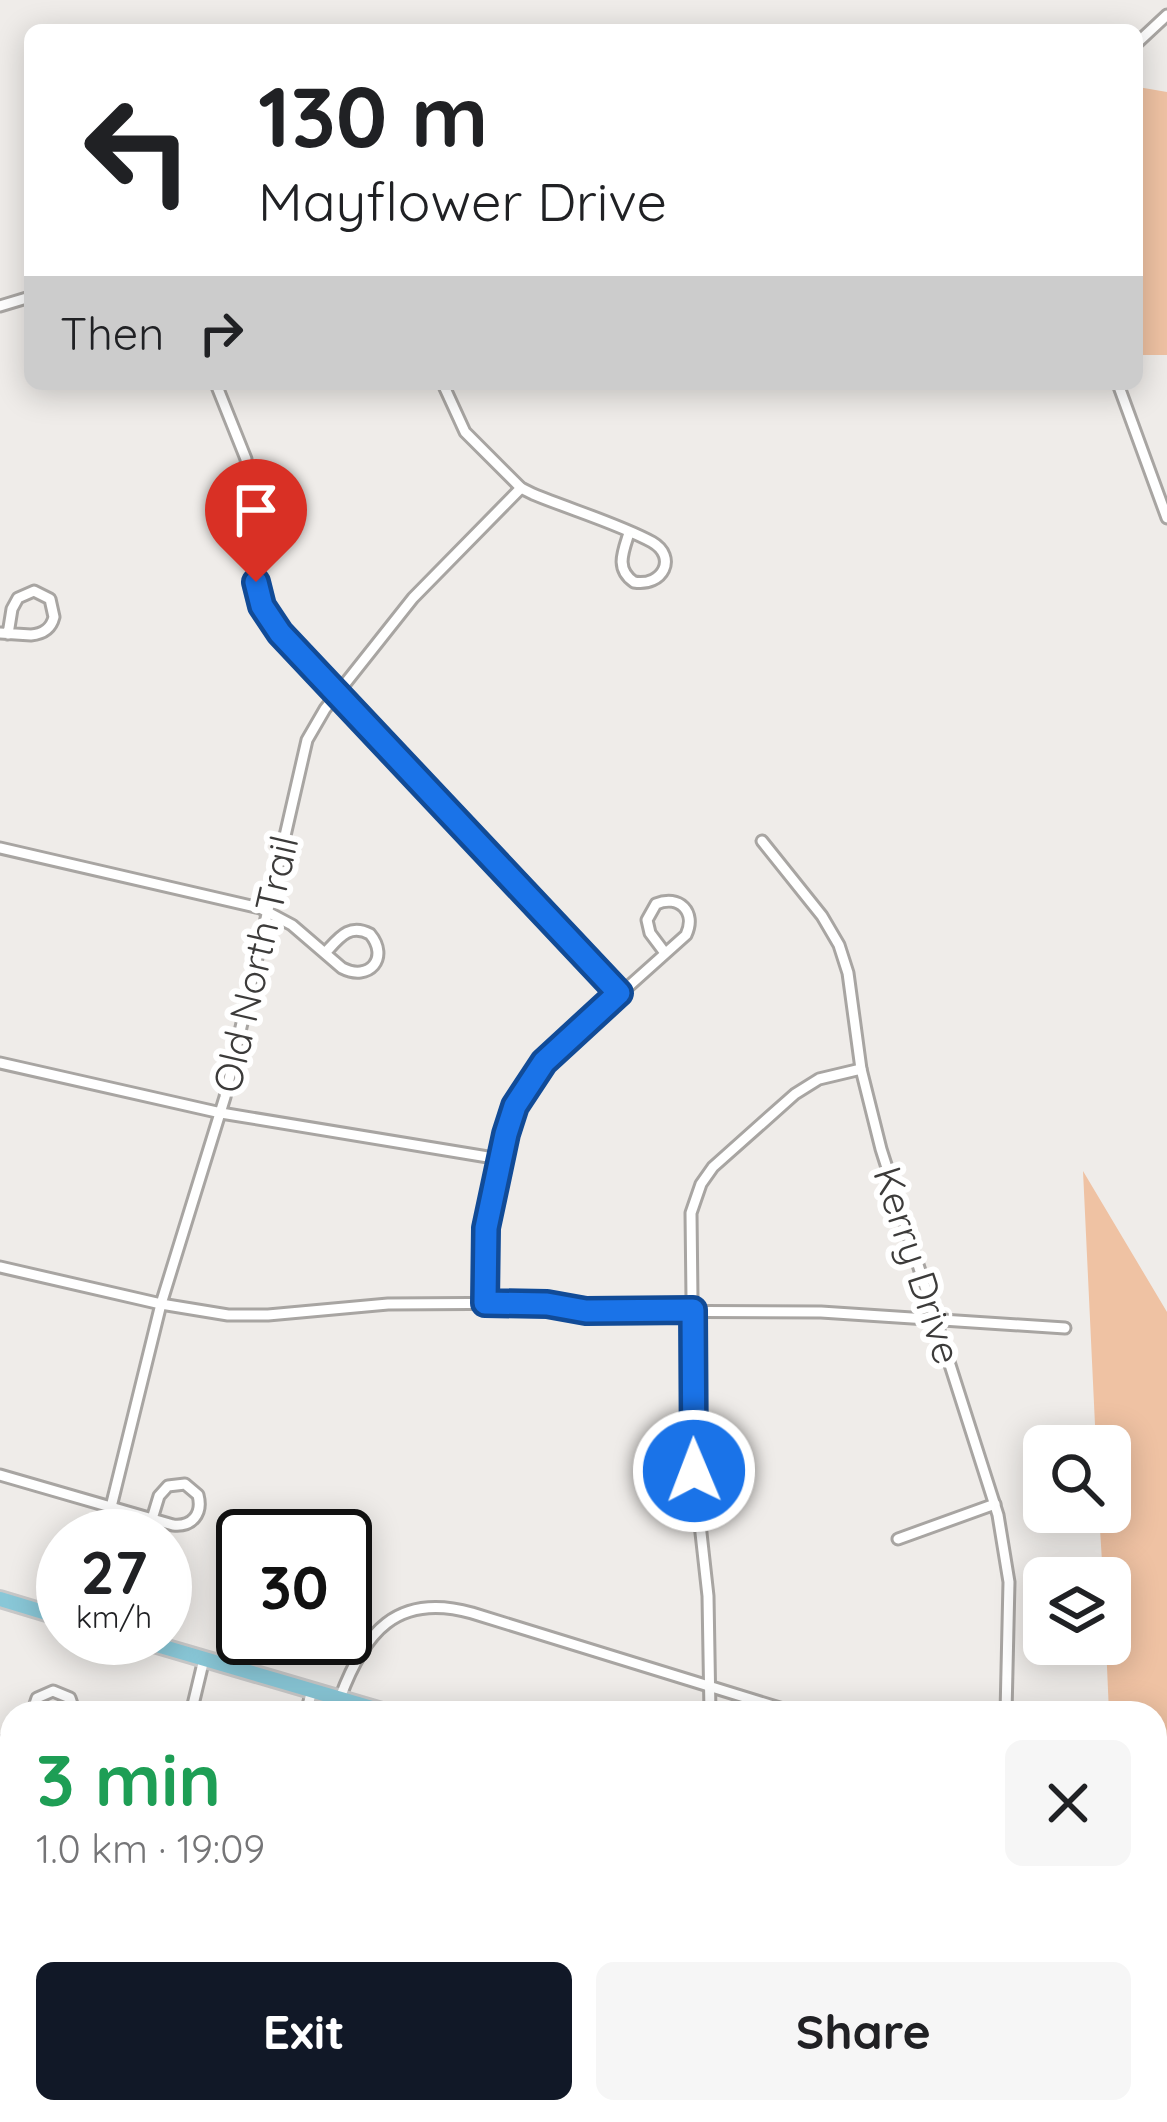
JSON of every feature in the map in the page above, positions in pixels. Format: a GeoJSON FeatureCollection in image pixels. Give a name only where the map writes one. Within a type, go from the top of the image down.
{"type":"FeatureCollection","features":[{"type":"Feature","properties":{"kind":"main road"},"geometry":{"type":"LineString","coordinates":[[0,1599],[36,1610]]}},
{"type":"Feature","properties":{"kind":"main road"},"geometry":{"type":"LineString","coordinates":[[192,1655],[350,1701]]}},
{"type":"Feature","properties":{"kind":"street"},"geometry":{"type":"LineString","coordinates":[[1143,38],[1167,15]]}},
{"type":"Feature","properties":{"kind":"street"},"geometry":{"type":"LineString","coordinates":[[218,390],[246,459],[259,597],[272,623],[619,993]]}},
{"type":"Feature","properties":{"kind":"street"},"geometry":{"type":"LineString","coordinates":[[445,390],[465,431],[521,488],[629,532],[654,543],[663,552],[664,570],[652,582],[634,582],[624,573],[621,559],[629,532]]}},
{"type":"Feature","properties":{"kind":"street"},"geometry":{"type":"LineString","coordinates":[[1120,390],[1167,518]]}},
{"type":"Feature","properties":{"kind":"street","name":"Old North Trail"},"geometry":{"type":"LineString","coordinates":[[111,1507],[161,1304],[221,1113],[311,730],[413,598],[521,488]]}},
{"type":"Feature","properties":{"kind":"street"},"geometry":{"type":"LineString","coordinates":[[34,591],[50,599],[55,617],[48,629],[36,634],[4,633],[18,598],[34,591]]}},
{"type":"Feature","properties":{"kind":"street","name":"Kerry Drive"},"geometry":{"type":"LineString","coordinates":[[762,841],[811,899],[848,973],[861,1069],[880,1149],[995,1504],[1009,1582],[1006,1701]]}},
{"type":"Feature","properties":{"kind":"street"},"geometry":{"type":"LineString","coordinates":[[0,848],[267,910],[345,970],[358,973],[370,968],[379,953],[373,937],[358,929],[342,934],[326,953]]}},
{"type":"Feature","properties":{"kind":"street"},"geometry":{"type":"LineString","coordinates":[[485,1303],[486,1228],[510,1120],[528,1082],[544,1062],[686,935],[687,910],[673,901],[656,904],[647,920],[665,953]]}},
{"type":"Feature","properties":{"kind":"street"},"geometry":{"type":"LineString","coordinates":[[0,1063],[221,1113],[500,1159]]}},
{"type":"Feature","properties":{"kind":"street"},"geometry":{"type":"LineString","coordinates":[[710,1701],[708,1596],[694,1471],[690,1223],[706,1176],[728,1151],[811,1083],[861,1069]]}},
{"type":"Feature","properties":{"kind":"street"},"geometry":{"type":"LineString","coordinates":[[0,1267],[161,1304],[247,1315],[388,1304],[485,1303],[547,1304],[586,1311],[806,1312],[1065,1328]]}},
{"type":"Feature","properties":{"kind":"street"},"geometry":{"type":"LineString","coordinates":[[0,1475],[118,1509]]}},
{"type":"Feature","properties":{"kind":"street"},"geometry":{"type":"LineString","coordinates":[[185,1484],[198,1495],[199,1513],[190,1523],[177,1526],[152,1519],[167,1486],[185,1484]]}},
{"type":"Feature","properties":{"kind":"street"},"geometry":{"type":"LineString","coordinates":[[898,1539],[995,1504]]}},
{"type":"Feature","properties":{"kind":"street"},"geometry":{"type":"LineString","coordinates":[[340,1698],[356,1658],[378,1630],[405,1613],[439,1607],[472,1613],[757,1701]]}},
{"type":"Feature","properties":{"kind":"street"},"geometry":{"type":"LineString","coordinates":[[194,1701],[205,1659]]}},
{"type":"Feature","properties":{"kind":"street"},"geometry":{"type":"LineString","coordinates":[[36,1701],[53,1690],[71,1701]]}},
{"type":"Feature","properties":{"kind":"street"},"geometry":{"type":"LineString","coordinates":[[309,1701],[312,1690]]}},
{"type":"Feature","properties":{"kind":"shaded area"},"geometry":{"type":"Polygon","coordinates":[[[1143,88],[1167,92],[1167,355],[1143,355],[1143,88]]]}},
{"type":"Feature","properties":{"kind":"shaded area"},"geometry":{"type":"Polygon","coordinates":[[[1083,1171],[1167,1312],[1167,1701],[1108,1701],[1107,1665],[1131,1665],[1131,1557],[1102,1557],[1100,1533],[1131,1533],[1131,1425],[1095,1425],[1083,1171]]]}},
{"type":"Feature","properties":{"kind":"route"},"geometry":{"type":"LineString","coordinates":[[256,582],[262,606],[280,633],[619,993],[544,1062],[515,1106],[486,1228],[485,1303],[547,1304],[586,1311],[693,1310],[694,1471]]}}]}
